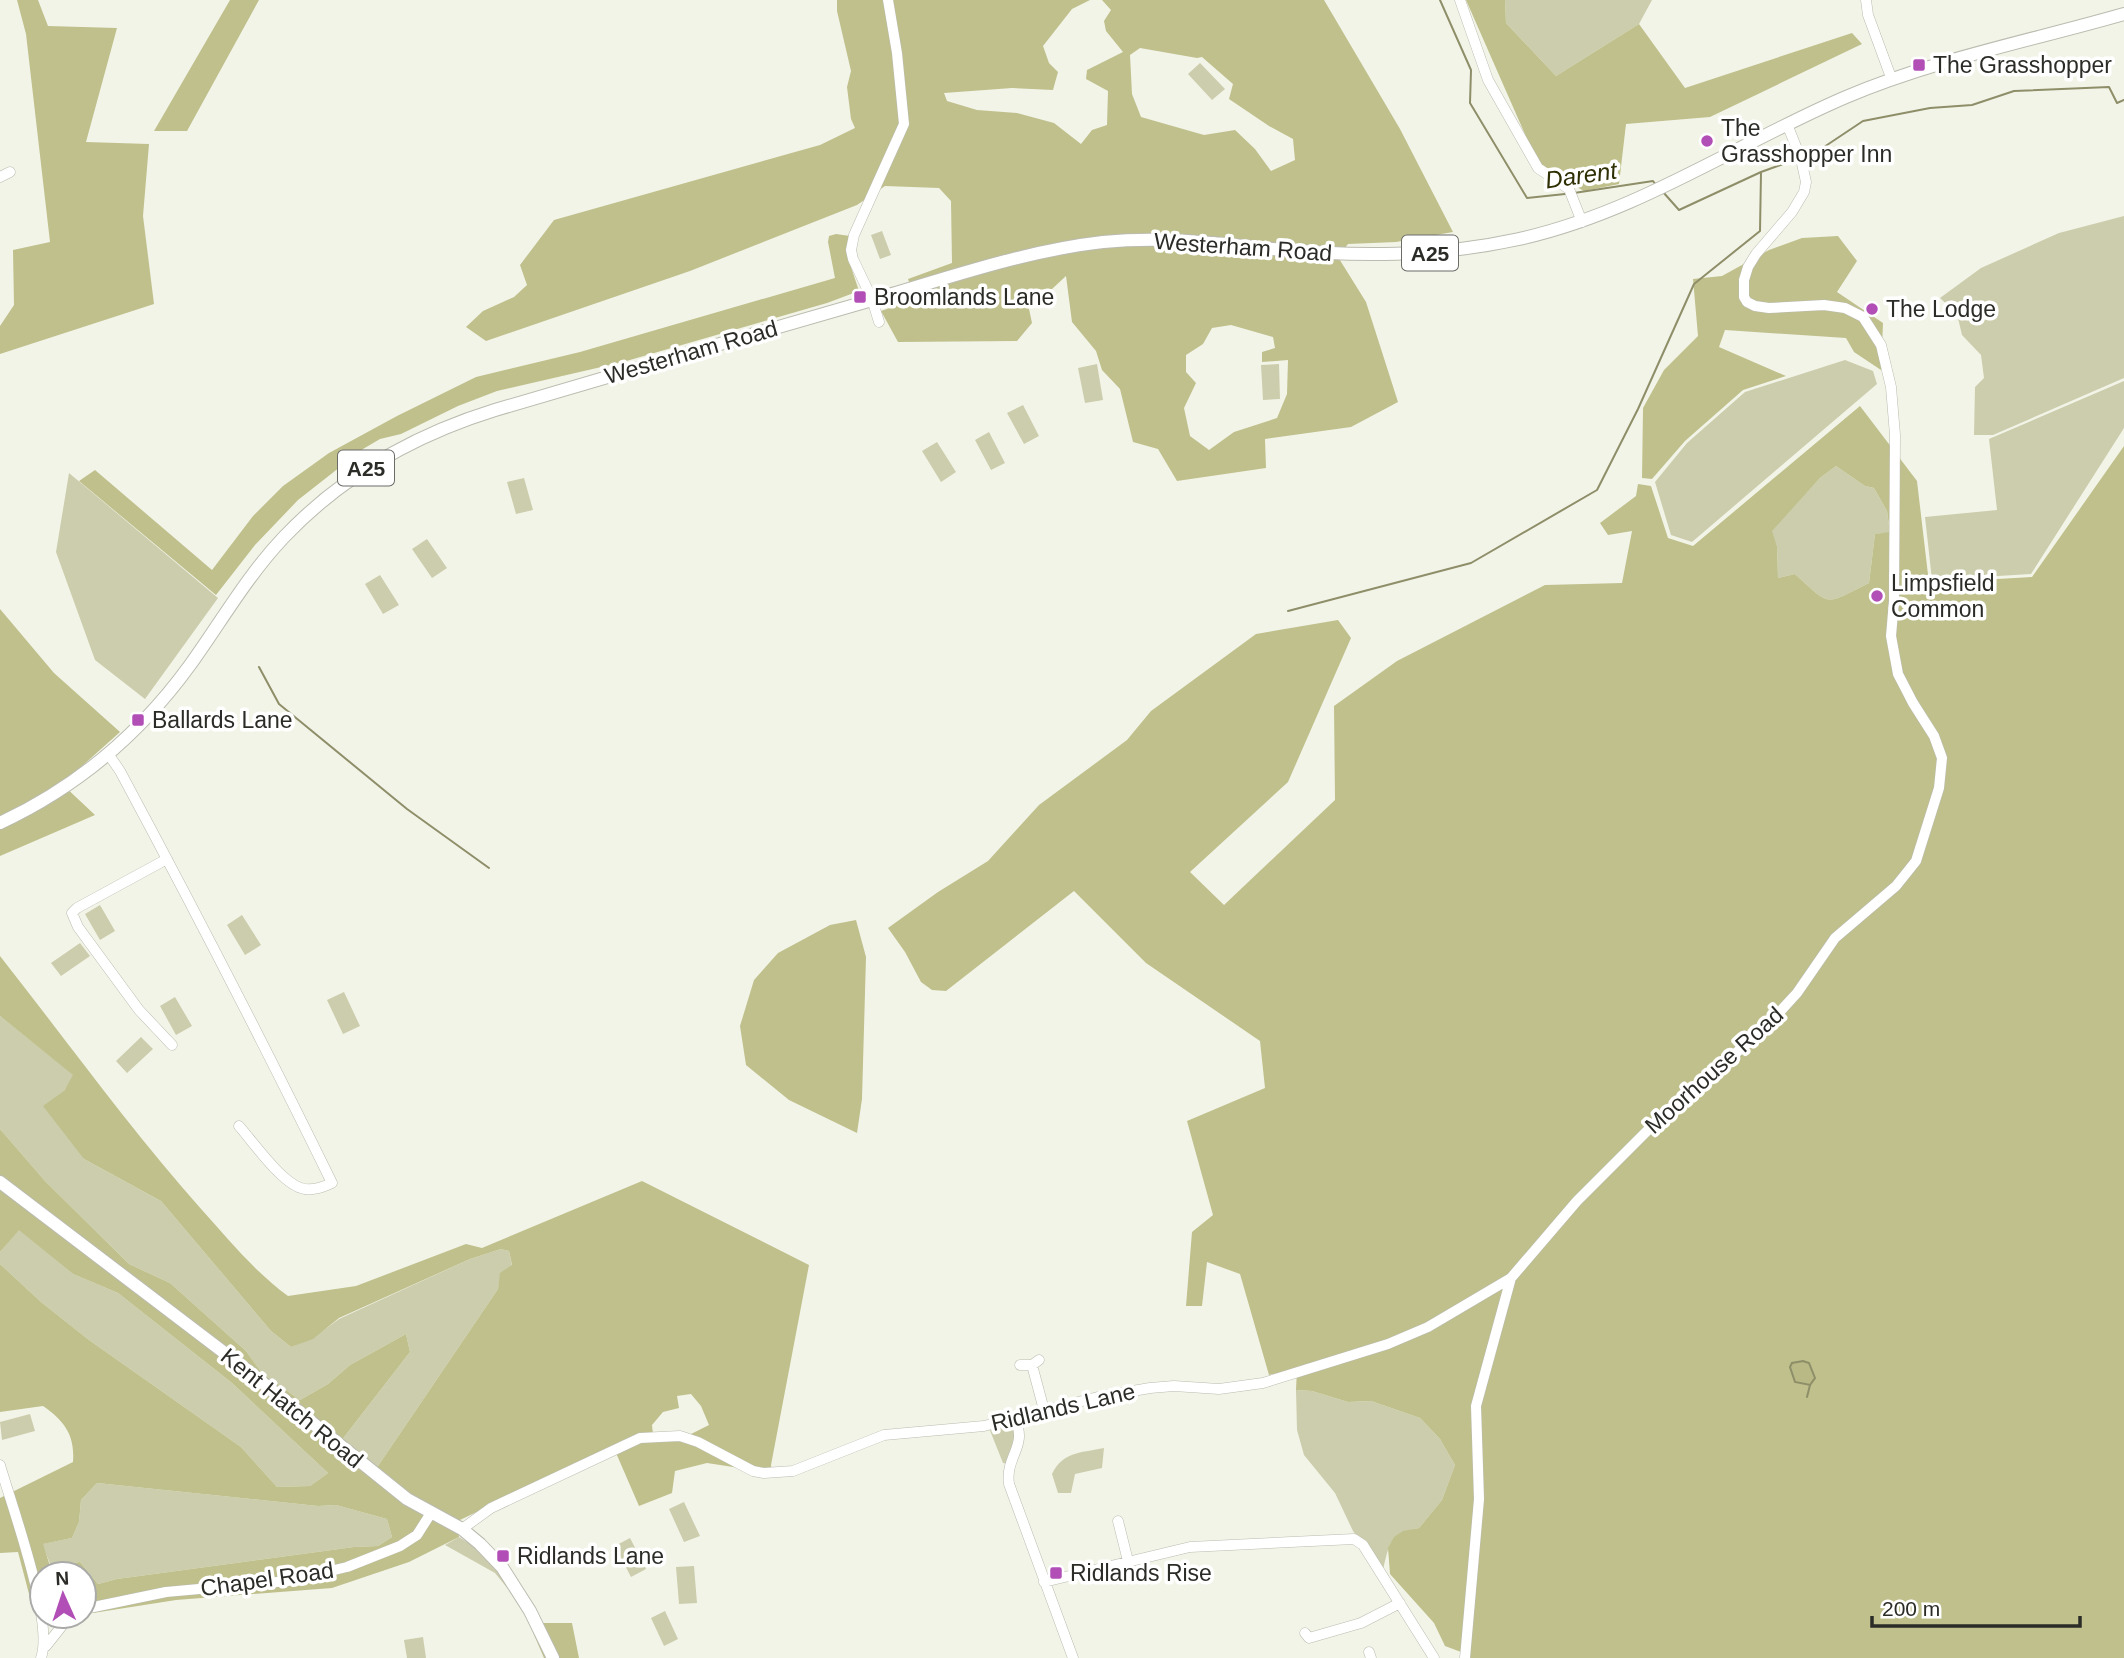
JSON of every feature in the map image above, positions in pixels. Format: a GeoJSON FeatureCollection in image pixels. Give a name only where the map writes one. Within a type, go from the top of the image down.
{"type":"FeatureCollection","features":[{"type":"Feature","properties":{"kind":"main road","name":"Westerham Road"},"geometry":{"type":"LineString","coordinates":[[0,823],[59,791],[109,755],[162,702],[248,580],[283,538],[338,488],[384,457],[435,431],[480,415],[872,299],[1025,256],[1096,243],[1182,239],[1342,254],[1402,254],[1486,245],[1538,235],[1582,222],[1660,189],[1787,124],[1892,79],[2124,15]]}},
{"type":"Feature","properties":{"kind":"main road","name":"Kent Hatch Road"},"geometry":{"type":"LineString","coordinates":[[0,1182],[243,1367],[407,1499],[461,1529],[502,1567],[530,1611],[553,1658]]}},
{"type":"Feature","properties":{"kind":"street"},"geometry":{"type":"LineString","coordinates":[[879,322],[851,250],[854,234],[904,124],[897,53],[888,0]]}},
{"type":"Feature","properties":{"kind":"street"},"geometry":{"type":"LineString","coordinates":[[1460,0],[1488,80],[1538,168],[1569,189],[1582,222]]}},
{"type":"Feature","properties":{"kind":"street"},"geometry":{"type":"LineString","coordinates":[[1867,0],[1868,15],[1892,79]]}},
{"type":"Feature","properties":{"kind":"street","name":"Moorhouse Road"},"geometry":{"type":"LineString","coordinates":[[1465,1658],[1479,1499],[1476,1406],[1511,1278],[1577,1201],[1659,1119],[1765,1028],[1797,993],[1835,938],[1896,886],[1916,861],[1939,788],[1942,758],[1934,736],[1899,674],[1891,636],[1894,601],[1895,435],[1891,387],[1881,345],[1863,317],[1845,308],[1824,305],[1769,308],[1755,306],[1744,297],[1744,280],[1756,254],[1792,212],[1804,192],[1805,175],[1787,124]]}},
{"type":"Feature","properties":{"kind":"street"},"geometry":{"type":"LineString","coordinates":[[0,177],[10,172]]}},
{"type":"Feature","properties":{"kind":"street"},"geometry":{"type":"LineString","coordinates":[[109,755],[122,773],[237,989],[332,1183],[321,1188],[302,1189],[292,1183],[271,1165],[239,1126]]}},
{"type":"Feature","properties":{"kind":"street"},"geometry":{"type":"LineString","coordinates":[[167,859],[76,908],[72,913],[78,927],[139,1010],[172,1045]]}},
{"type":"Feature","properties":{"kind":"street","name":"Ridlands Lane"},"geometry":{"type":"LineString","coordinates":[[461,1529],[491,1508],[640,1438],[680,1436],[698,1441],[753,1471],[764,1474],[793,1471],[884,1435],[955,1430],[1150,1388],[1174,1386],[1219,1389],[1263,1383],[1388,1344],[1428,1327],[1511,1278]]}},
{"type":"Feature","properties":{"kind":"street"},"geometry":{"type":"LineString","coordinates":[[1020,1365],[1036,1363],[1044,1410]]}},
{"type":"Feature","properties":{"kind":"street"},"geometry":{"type":"LineString","coordinates":[[1015,1419],[1020,1437],[1009,1467],[1009,1484],[1073,1658]]}},
{"type":"Feature","properties":{"kind":"street"},"geometry":{"type":"LineString","coordinates":[[0,1465],[28,1560]]}},
{"type":"Feature","properties":{"kind":"street","name":"Chapel Road"},"geometry":{"type":"LineString","coordinates":[[98,1606],[166,1592],[266,1584],[334,1570],[400,1546],[417,1535],[431,1513]]}},
{"type":"Feature","properties":{"kind":"street"},"geometry":{"type":"LineString","coordinates":[[1118,1521],[1128,1561]]}},
{"type":"Feature","properties":{"kind":"street"},"geometry":{"type":"LineString","coordinates":[[1044,1582],[1204,1545],[1354,1539],[1363,1545],[1434,1658]]}},
{"type":"Feature","properties":{"kind":"street"},"geometry":{"type":"LineString","coordinates":[[1305,1633],[1309,1638],[1361,1623],[1400,1603]]}},
{"type":"Feature","properties":{"kind":"street"},"geometry":{"type":"LineString","coordinates":[[44,1630],[46,1646]]}},
{"type":"Feature","properties":{"kind":"street"},"geometry":{"type":"LineString","coordinates":[[41,1658],[58,1630]]}},
{"type":"Feature","properties":{"kind":"shaded area"},"geometry":{"type":"Polygon","coordinates":[[[17,0],[38,0],[48,26],[117,28],[86,142],[149,144],[143,216],[154,304],[0,354],[0,326],[14,305],[13,250],[50,242],[26,34],[17,0]]]}},
{"type":"Feature","properties":{"kind":"shaded area"},"geometry":{"type":"Polygon","coordinates":[[[230,0],[259,0],[187,131],[154,131],[230,0]]]}},
{"type":"Feature","properties":{"kind":"shaded area"},"geometry":{"type":"Polygon","coordinates":[[[837,0],[1090,0],[1072,9],[1043,46],[1049,63],[1058,72],[1053,90],[1012,88],[944,93],[947,101],[977,110],[1017,113],[1054,123],[1081,144],[1092,130],[1107,125],[1108,91],[1086,79],[1087,70],[1123,52],[1106,31],[1104,21],[1111,10],[1102,0],[1324,0],[1400,129],[1453,232],[1396,242],[1348,244],[1338,257],[1366,302],[1398,402],[1351,427],[1265,439],[1266,468],[1177,481],[1158,449],[1133,442],[1120,389],[1102,370],[1096,351],[1072,322],[1066,276],[1052,289],[1025,290],[1032,323],[1017,341],[898,342],[881,311],[915,299],[908,279],[952,263],[951,201],[939,188],[885,186],[857,205],[690,271],[486,341],[466,327],[483,311],[514,297],[527,285],[520,265],[554,220],[820,145],[855,128],[851,119],[847,87],[851,71],[837,11],[837,0]],[[1140,48],[1130,55],[1132,94],[1141,117],[1204,135],[1235,130],[1255,149],[1271,171],[1295,160],[1293,139],[1229,99],[1233,84],[1202,57],[1140,48]],[[1231,325],[1212,328],[1203,344],[1186,355],[1186,372],[1196,383],[1184,408],[1190,436],[1209,450],[1234,432],[1277,418],[1287,394],[1288,360],[1262,362],[1262,352],[1275,348],[1273,337],[1231,325]]]}},
{"type":"Feature","properties":{"kind":"shaded area"},"geometry":{"type":"Polygon","coordinates":[[[1466,0],[1505,0],[1506,23],[1556,76],[1639,24],[1685,88],[1852,33],[1862,44],[1710,117],[1626,124],[1619,184],[1584,191],[1539,166],[1466,0]]]}},
{"type":"Feature","properties":{"kind":"shaded area"},"geometry":{"type":"Polygon","coordinates":[[[1505,0],[1652,0],[1639,24],[1556,76],[1506,23],[1505,0]]]}},
{"type":"Feature","properties":{"kind":"shaded area"},"geometry":{"type":"Polygon","coordinates":[[[1200,63],[1225,89],[1212,100],[1188,74],[1200,63]]]}},
{"type":"Feature","properties":{"kind":"shaded area"},"geometry":{"type":"Polygon","coordinates":[[[2124,216],[2124,378],[1993,435],[1974,435],[1975,387],[1984,378],[1981,355],[1962,335],[1957,314],[1940,298],[1981,268],[2059,233],[2124,216]]]}},
{"type":"Feature","properties":{"kind":"shaded area"},"geometry":{"type":"Polygon","coordinates":[[[882,231],[891,255],[880,259],[871,235],[882,231]]]}},
{"type":"Feature","properties":{"kind":"shaded area"},"geometry":{"type":"Polygon","coordinates":[[[829,236],[850,236],[846,252],[859,291],[827,303],[623,362],[497,391],[458,406],[401,434],[380,439],[363,449],[298,500],[255,545],[216,595],[79,481],[95,470],[212,570],[253,516],[283,486],[329,453],[397,416],[476,377],[580,352],[835,278],[828,242],[829,236]]]}},
{"type":"Feature","properties":{"kind":"shaded area"},"geometry":{"type":"Polygon","coordinates":[[[1838,236],[1857,261],[1837,292],[1883,323],[1881,370],[1854,352],[1846,338],[1725,330],[1719,347],[1786,376],[1743,390],[1685,441],[1652,479],[1642,478],[1643,408],[1664,370],[1698,336],[1693,279],[1722,276],[1769,250],[1802,238],[1838,236]]]}},
{"type":"Feature","properties":{"kind":"shaded area"},"geometry":{"type":"Polygon","coordinates":[[[1845,360],[1873,371],[1877,384],[1692,542],[1671,535],[1655,482],[1687,443],[1745,392],[1845,360]]]}},
{"type":"Feature","properties":{"kind":"shaded area"},"geometry":{"type":"Polygon","coordinates":[[[1097,364],[1103,400],[1085,403],[1078,368],[1097,364]]]}},
{"type":"Feature","properties":{"kind":"shaded area"},"geometry":{"type":"Polygon","coordinates":[[[1279,364],[1280,399],[1263,400],[1261,365],[1279,364]]]}},
{"type":"Feature","properties":{"kind":"shaded area"},"geometry":{"type":"Polygon","coordinates":[[[2124,381],[2124,428],[2031,574],[1932,580],[1925,517],[1997,510],[1989,439],[2124,381]]]}},
{"type":"Feature","properties":{"kind":"shaded area"},"geometry":{"type":"Polygon","coordinates":[[[1023,405],[1039,436],[1024,444],[1007,413],[1023,405]]]}},
{"type":"Feature","properties":{"kind":"shaded area"},"geometry":{"type":"Polygon","coordinates":[[[1860,406],[1917,481],[1929,583],[2032,577],[2124,446],[2124,1658],[1469,1658],[1469,1655],[1445,1646],[1434,1623],[1390,1574],[1388,1548],[1394,1537],[1403,1531],[1419,1528],[1442,1500],[1455,1465],[1440,1439],[1420,1418],[1371,1401],[1348,1402],[1312,1391],[1296,1390],[1297,1369],[1269,1375],[1240,1274],[1207,1262],[1202,1306],[1186,1306],[1192,1232],[1213,1215],[1187,1121],[1265,1088],[1260,1041],[1146,963],[1074,891],[946,991],[932,990],[921,982],[888,928],[988,861],[1039,805],[1127,740],[1151,711],[1256,634],[1338,620],[1351,638],[1288,782],[1190,872],[1224,905],[1335,800],[1334,706],[1397,661],[1545,585],[1622,583],[1632,531],[1608,535],[1600,523],[1636,496],[1638,484],[1651,486],[1668,538],[1693,546],[1860,406]],[[1836,466],[1820,478],[1772,531],[1777,546],[1778,578],[1795,574],[1816,593],[1829,600],[1844,596],[1869,583],[1875,534],[1890,532],[1887,511],[1874,488],[1865,486],[1836,466]]]}},
{"type":"Feature","properties":{"kind":"shaded area"},"geometry":{"type":"Polygon","coordinates":[[[989,432],[1005,463],[991,470],[975,440],[989,432]]]}},
{"type":"Feature","properties":{"kind":"shaded area"},"geometry":{"type":"Polygon","coordinates":[[[937,442],[956,472],[941,482],[922,451],[937,442]]]}},
{"type":"Feature","properties":{"kind":"shaded area"},"geometry":{"type":"Polygon","coordinates":[[[1836,466],[1865,486],[1874,488],[1887,511],[1890,533],[1875,534],[1869,583],[1844,596],[1829,600],[1816,593],[1795,574],[1778,578],[1777,546],[1771,531],[1820,478],[1836,466]]]}},
{"type":"Feature","properties":{"kind":"shaded area"},"geometry":{"type":"Polygon","coordinates":[[[69,473],[218,598],[145,699],[95,660],[56,552],[69,473]]]}},
{"type":"Feature","properties":{"kind":"shaded area"},"geometry":{"type":"Polygon","coordinates":[[[524,478],[533,510],[516,514],[507,482],[524,478]]]}},
{"type":"Feature","properties":{"kind":"shaded area"},"geometry":{"type":"Polygon","coordinates":[[[427,539],[447,568],[432,578],[412,549],[427,539]]]}},
{"type":"Feature","properties":{"kind":"shaded area"},"geometry":{"type":"Polygon","coordinates":[[[380,575],[399,605],[383,614],[365,584],[380,575]]]}},
{"type":"Feature","properties":{"kind":"shaded area"},"geometry":{"type":"Polygon","coordinates":[[[0,609],[54,673],[120,732],[62,784],[95,815],[0,856],[0,609]]]}},
{"type":"Feature","properties":{"kind":"shaded area"},"geometry":{"type":"Polygon","coordinates":[[[100,905],[115,931],[100,940],[85,914],[100,905]]]}},
{"type":"Feature","properties":{"kind":"shaded area"},"geometry":{"type":"Polygon","coordinates":[[[242,915],[261,945],[245,955],[227,925],[242,915]]]}},
{"type":"Feature","properties":{"kind":"shaded area"},"geometry":{"type":"Polygon","coordinates":[[[856,920],[866,957],[862,1099],[857,1133],[789,1100],[746,1065],[740,1026],[754,980],[778,953],[830,925],[856,920]]]}},
{"type":"Feature","properties":{"kind":"shaded area"},"geometry":{"type":"Polygon","coordinates":[[[80,943],[90,956],[61,976],[51,963],[80,943]]]}},
{"type":"Feature","properties":{"kind":"shaded area"},"geometry":{"type":"Polygon","coordinates":[[[0,956],[175,1179],[264,1277],[288,1296],[356,1286],[466,1244],[482,1248],[642,1181],[809,1265],[771,1465],[772,1473],[707,1463],[675,1471],[672,1493],[639,1506],[613,1446],[460,1520],[459,1537],[409,1562],[332,1588],[176,1600],[98,1612],[98,1584],[117,1579],[378,1546],[392,1537],[387,1519],[336,1505],[318,1506],[97,1483],[81,1500],[79,1522],[72,1538],[43,1544],[48,1560],[28,1560],[28,1590],[18,1552],[0,1553],[0,1498],[73,1462],[73,1453],[70,1437],[63,1423],[43,1406],[0,1412],[0,1264],[41,1302],[89,1340],[241,1447],[277,1487],[310,1486],[328,1473],[232,1383],[118,1293],[73,1274],[19,1230],[0,1252],[0,1129],[45,1181],[129,1264],[170,1283],[246,1351],[262,1373],[300,1400],[328,1384],[350,1365],[406,1334],[410,1352],[341,1441],[376,1469],[498,1289],[500,1273],[512,1265],[509,1251],[501,1249],[470,1259],[339,1318],[313,1339],[291,1347],[271,1331],[161,1201],[84,1159],[43,1106],[64,1091],[73,1075],[0,1016],[0,956]],[[691,1394],[677,1396],[679,1408],[663,1412],[652,1425],[653,1434],[691,1434],[709,1425],[701,1406],[691,1394]]]}},
{"type":"Feature","properties":{"kind":"shaded area"},"geometry":{"type":"Polygon","coordinates":[[[344,992],[360,1026],[343,1034],[327,1000],[344,992]]]}},
{"type":"Feature","properties":{"kind":"shaded area"},"geometry":{"type":"Polygon","coordinates":[[[175,997],[192,1026],[176,1035],[160,1006],[175,997]]]}},
{"type":"Feature","properties":{"kind":"shaded area"},"geometry":{"type":"Polygon","coordinates":[[[0,1016],[74,1075],[64,1091],[84,1159],[161,1201],[271,1331],[291,1347],[313,1338],[339,1319],[470,1259],[501,1249],[509,1251],[512,1266],[501,1273],[498,1289],[376,1469],[341,1441],[410,1352],[406,1334],[350,1365],[328,1384],[300,1400],[262,1373],[246,1351],[170,1283],[129,1264],[45,1181],[0,1129],[0,1016]]]}},
{"type":"Feature","properties":{"kind":"shaded area"},"geometry":{"type":"Polygon","coordinates":[[[141,1037],[153,1049],[127,1073],[116,1061],[141,1037]]]}},
{"type":"Feature","properties":{"kind":"shaded area"},"geometry":{"type":"Polygon","coordinates":[[[19,1229],[73,1274],[118,1293],[232,1383],[328,1473],[310,1486],[277,1487],[241,1447],[89,1340],[41,1302],[0,1264],[0,1252],[19,1229]]]}},
{"type":"Feature","properties":{"kind":"shaded area"},"geometry":{"type":"Polygon","coordinates":[[[1792,1363],[1809,1363],[1815,1378],[1810,1385],[1795,1382],[1790,1367],[1792,1363]]]}},
{"type":"Feature","properties":{"kind":"shaded area"},"geometry":{"type":"Polygon","coordinates":[[[1296,1390],[1312,1391],[1348,1402],[1371,1401],[1420,1418],[1440,1439],[1455,1465],[1442,1500],[1419,1528],[1402,1533],[1392,1541],[1383,1570],[1353,1531],[1335,1493],[1304,1455],[1297,1430],[1296,1390]]]}},
{"type":"Feature","properties":{"kind":"shaded area"},"geometry":{"type":"Polygon","coordinates":[[[30,1414],[35,1431],[2,1440],[0,1422],[30,1414]]]}},
{"type":"Feature","properties":{"kind":"shaded area"},"geometry":{"type":"Polygon","coordinates":[[[1011,1423],[1018,1437],[1008,1464],[1003,1463],[989,1428],[1011,1423]]]}},
{"type":"Feature","properties":{"kind":"shaded area"},"geometry":{"type":"Polygon","coordinates":[[[1104,1448],[1102,1468],[1075,1474],[1071,1493],[1058,1493],[1052,1474],[1056,1466],[1074,1454],[1104,1448]]]}},
{"type":"Feature","properties":{"kind":"shaded area"},"geometry":{"type":"Polygon","coordinates":[[[97,1483],[318,1506],[336,1505],[387,1519],[392,1537],[378,1546],[117,1579],[98,1584],[98,1560],[49,1560],[42,1544],[72,1538],[79,1522],[81,1500],[97,1483]]]}},
{"type":"Feature","properties":{"kind":"shaded area"},"geometry":{"type":"Polygon","coordinates":[[[684,1502],[700,1536],[684,1542],[669,1509],[684,1502]]]}},
{"type":"Feature","properties":{"kind":"shaded area"},"geometry":{"type":"Polygon","coordinates":[[[459,1537],[478,1549],[512,1587],[508,1589],[495,1573],[445,1545],[459,1537]]]}},
{"type":"Feature","properties":{"kind":"shaded area"},"geometry":{"type":"Polygon","coordinates":[[[630,1538],[646,1569],[631,1577],[615,1546],[630,1538]]]}},
{"type":"Feature","properties":{"kind":"shaded area"},"geometry":{"type":"Polygon","coordinates":[[[694,1566],[697,1603],[679,1604],[676,1567],[694,1566]]]}},
{"type":"Feature","properties":{"kind":"shaded area"},"geometry":{"type":"Polygon","coordinates":[[[665,1611],[678,1639],[664,1646],[651,1618],[665,1611]]]}},
{"type":"Feature","properties":{"kind":"shaded area"},"geometry":{"type":"Polygon","coordinates":[[[529,1623],[572,1623],[579,1658],[544,1658],[529,1623]]]}},
{"type":"Feature","properties":{"kind":"shaded area"},"geometry":{"type":"Polygon","coordinates":[[[423,1637],[426,1658],[407,1658],[404,1640],[423,1637]]]}},
{"type":"Feature","properties":{"kind":"waterway","name":"Darent"},"geometry":{"type":"LineString","coordinates":[[1440,0],[1471,70],[1470,103],[1527,198],[1565,194]]}},
{"type":"Feature","properties":{"kind":"waterway","name":"Darent"},"geometry":{"type":"LineString","coordinates":[[1806,156],[1863,121],[1930,108],[1972,105],[2014,91],[2109,87],[2117,103],[2124,100]]}},
{"type":"Feature","properties":{"kind":"waterway","name":"Darent"},"geometry":{"type":"LineString","coordinates":[[1663,192],[1679,210],[1761,172],[1794,160]]}},
{"type":"Feature","properties":{"kind":"waterway"},"geometry":{"type":"LineString","coordinates":[[1288,611],[1471,563],[1597,490],[1638,409],[1694,284],[1760,231],[1761,172]]}},
{"type":"Feature","properties":{"kind":"waterway","name":"Darent"},"geometry":{"type":"LineString","coordinates":[[1574,193],[1653,181],[1656,185]]}},
{"type":"Feature","properties":{"kind":"waterway"},"geometry":{"type":"LineString","coordinates":[[259,667],[279,704],[407,809],[489,868]]}},
{"type":"Feature","properties":{"kind":"waterway"},"geometry":{"type":"LineString","coordinates":[[1807,1397],[1810,1385]]}},
{"type":"Feature","properties":{"kind":"place","name":"The Grasshopper"},"geometry":{"type":"Point","coordinates":[1919,65]}},
{"type":"Feature","properties":{"kind":"place","name":"The Grasshopper Inn"},"geometry":{"type":"Point","coordinates":[1707,141]}},
{"type":"Feature","properties":{"kind":"place","name":"Broomlands Lane"},"geometry":{"type":"Point","coordinates":[860,297]}},
{"type":"Feature","properties":{"kind":"place","name":"The Lodge"},"geometry":{"type":"Point","coordinates":[1872,309]}},
{"type":"Feature","properties":{"kind":"place","name":"Limpsfield Common"},"geometry":{"type":"Point","coordinates":[1877,596]}},
{"type":"Feature","properties":{"kind":"place","name":"Ballards Lane"},"geometry":{"type":"Point","coordinates":[138,720]}},
{"type":"Feature","properties":{"kind":"place","name":"Ridlands Lane"},"geometry":{"type":"Point","coordinates":[503,1556]}},
{"type":"Feature","properties":{"kind":"place","name":"Ridlands Rise"},"geometry":{"type":"Point","coordinates":[1056,1573]}}]}
